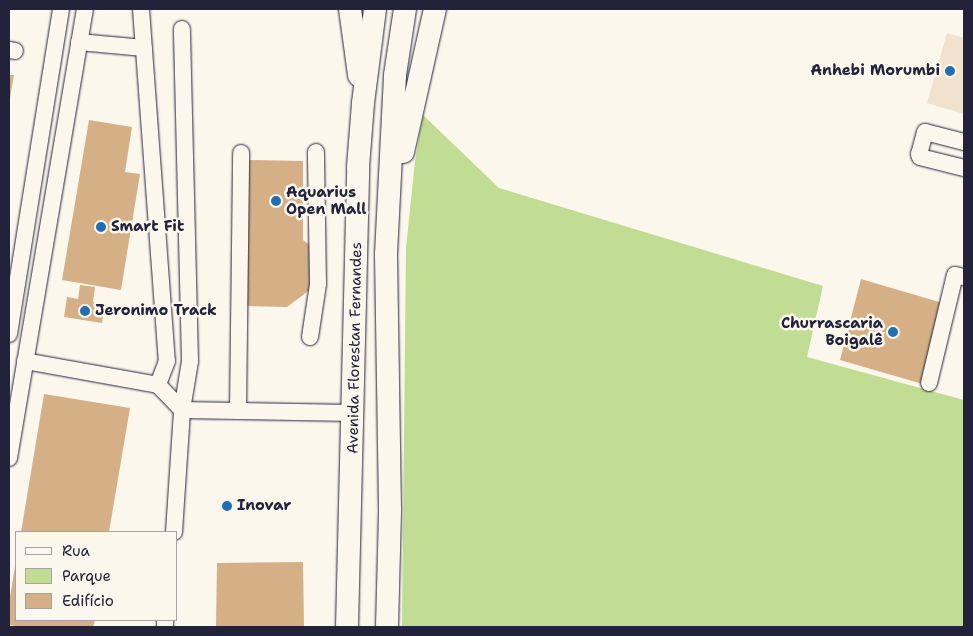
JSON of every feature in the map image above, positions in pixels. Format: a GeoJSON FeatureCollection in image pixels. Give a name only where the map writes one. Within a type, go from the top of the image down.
{"type":"FeatureCollection","features":[{"type":"Feature","properties":{"kind":"highway"},"geometry":{"type":"LineString","coordinates":[[350,9],[363,103]]}},
{"type":"Feature","properties":{"kind":"highway","name":"Avenida Florestan Fernandes"},"geometry":{"type":"LineString","coordinates":[[347,627],[358,167],[363,103],[375,9]]}},
{"type":"Feature","properties":{"kind":"highway","name":"Avenida Florestan Fernandes"},"geometry":{"type":"LineString","coordinates":[[387,627],[390,509],[386,254],[395,75],[405,9]]}},
{"type":"Feature","properties":{"kind":"highway"},"geometry":{"type":"LineString","coordinates":[[386,254],[407,129],[435,9]]}},
{"type":"Feature","properties":{"kind":"street"},"geometry":{"type":"LineString","coordinates":[[9,334],[61,9]]}},
{"type":"Feature","properties":{"kind":"street"},"geometry":{"type":"LineString","coordinates":[[9,458],[85,9]]}},
{"type":"Feature","properties":{"kind":"street"},"geometry":{"type":"LineString","coordinates":[[141,9],[167,361],[158,384]]}},
{"type":"Feature","properties":{"kind":"street"},"geometry":{"type":"LineString","coordinates":[[174,531],[182,410],[190,361],[182,28]]}},
{"type":"Feature","properties":{"kind":"street"},"geometry":{"type":"LineString","coordinates":[[79,42],[144,48]]}},
{"type":"Feature","properties":{"kind":"street"},"geometry":{"type":"LineString","coordinates":[[964,142],[925,132],[919,154],[920,157],[964,168]]}},
{"type":"Feature","properties":{"kind":"street"},"geometry":{"type":"LineString","coordinates":[[310,337],[318,284],[316,152]]}},
{"type":"Feature","properties":{"kind":"street"},"geometry":{"type":"LineString","coordinates":[[238,411],[241,153]]}},
{"type":"Feature","properties":{"kind":"street"},"geometry":{"type":"LineString","coordinates":[[929,383],[955,275],[964,277]]}},
{"type":"Feature","properties":{"kind":"street"},"geometry":{"type":"LineString","coordinates":[[25,361],[158,384],[182,410],[353,413]]}},
{"type":"Feature","properties":{"kind":"shaded area","name":"Anhebi Morumbi"},"geometry":{"type":"Polygon","coordinates":[[[947,33],[964,38],[964,114],[927,103],[947,33]]]}},
{"type":"Feature","properties":{"kind":"green space"},"geometry":{"type":"Polygon","coordinates":[[[423,115],[499,188],[823,286],[807,357],[964,400],[964,627],[402,627],[406,248],[415,161],[423,115]]]}},
{"type":"Feature","properties":{"kind":"building"},"geometry":{"type":"Polygon","coordinates":[[[9,75],[14,75],[10,98],[9,98],[9,75]]]}},
{"type":"Feature","properties":{"kind":"building","name":"Smart Fit"},"geometry":{"type":"Polygon","coordinates":[[[89,120],[132,127],[125,172],[140,174],[121,290],[62,280],[89,120]]]}},
{"type":"Feature","properties":{"kind":"building","name":"Aquarius Open Mall"},"geometry":{"type":"Polygon","coordinates":[[[249,160],[303,161],[303,240],[315,249],[315,286],[287,307],[246,306],[249,160]]]}},
{"type":"Feature","properties":{"kind":"building","name":"Churrascaria Boigalê"},"geometry":{"type":"Polygon","coordinates":[[[861,279],[946,304],[926,385],[840,360],[861,279]]]}},
{"type":"Feature","properties":{"kind":"building","name":"Jeronimo Track"},"geometry":{"type":"Polygon","coordinates":[[[80,285],[95,287],[93,302],[105,304],[102,323],[64,317],[67,297],[78,299],[80,285]]]}},
{"type":"Feature","properties":{"kind":"building"},"geometry":{"type":"Polygon","coordinates":[[[44,394],[130,408],[109,531],[21,531],[44,394]]]}},
{"type":"Feature","properties":{"kind":"building"},"geometry":{"type":"Polygon","coordinates":[[[303,562],[304,627],[216,627],[217,563],[303,562]]]}},
{"type":"Feature","properties":{"kind":"building"},"geometry":{"type":"Polygon","coordinates":[[[15,566],[15,621],[95,621],[93,627],[23,627],[9,625],[9,604],[15,566]]]}},
{"type":"Feature","properties":{"kind":"place","name":"Anhebi Morumbi"},"geometry":{"type":"Point","coordinates":[950,71]}},
{"type":"Feature","properties":{"kind":"place","name":"Aquarius Open Mall"},"geometry":{"type":"Point","coordinates":[276,201]}},
{"type":"Feature","properties":{"kind":"place","name":"Smart Fit"},"geometry":{"type":"Point","coordinates":[101,227]}},
{"type":"Feature","properties":{"kind":"place","name":"Jeronimo Track"},"geometry":{"type":"Point","coordinates":[85,311]}},
{"type":"Feature","properties":{"kind":"place","name":"Churrascaria Boigalê"},"geometry":{"type":"Point","coordinates":[893,332]}},
{"type":"Feature","properties":{"kind":"place","name":"Inovar"},"geometry":{"type":"Point","coordinates":[227,506]}}]}
